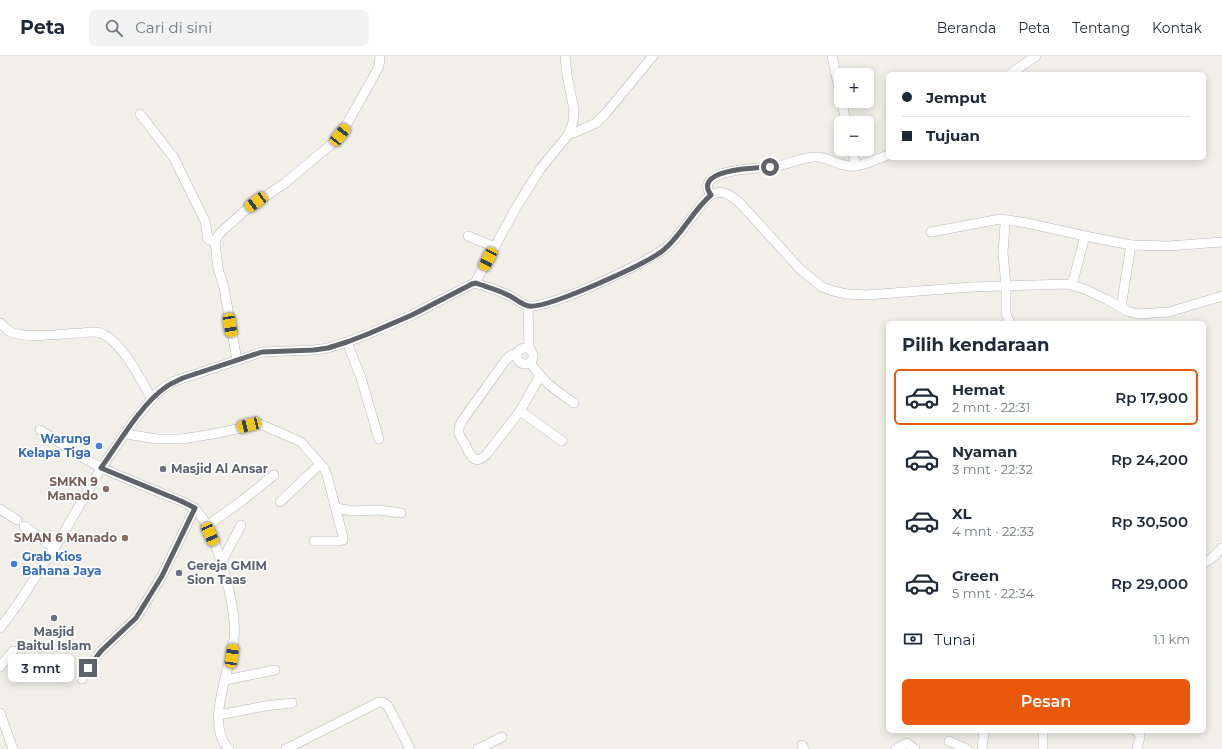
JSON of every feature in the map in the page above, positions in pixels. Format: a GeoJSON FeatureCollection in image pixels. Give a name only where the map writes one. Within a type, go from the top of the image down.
{"type":"FeatureCollection","features":[{"type":"Feature","properties":{"kind":"street"},"geometry":{"type":"LineString","coordinates":[[237,360],[215,244],[220,233],[248,208],[285,183],[334,142],[344,129],[375,74],[379,66],[380,56]]}},
{"type":"Feature","properties":{"kind":"street"},"geometry":{"type":"LineString","coordinates":[[476,283],[517,206],[541,168],[568,135],[573,122],[574,113],[565,56]]}},
{"type":"Feature","properties":{"kind":"street"},"geometry":{"type":"LineString","coordinates":[[568,135],[596,123],[653,56]]}},
{"type":"Feature","properties":{"kind":"street"},"geometry":{"type":"LineString","coordinates":[[832,56],[835,68]]}},
{"type":"Feature","properties":{"kind":"street"},"geometry":{"type":"LineString","coordinates":[[1013,72],[1036,56]]}},
{"type":"Feature","properties":{"kind":"street"},"geometry":{"type":"LineString","coordinates":[[140,114],[174,158],[205,221],[208,239],[215,244]]}},
{"type":"Feature","properties":{"kind":"street"},"geometry":{"type":"LineString","coordinates":[[854,156],[856,166]]}},
{"type":"Feature","properties":{"kind":"street"},"geometry":{"type":"LineString","coordinates":[[711,195],[707,189],[707,186],[712,178],[721,173],[780,166],[806,157],[818,157],[856,166],[886,156]]}},
{"type":"Feature","properties":{"kind":"street"},"geometry":{"type":"LineString","coordinates":[[0,628],[18,604],[54,548],[101,468],[135,419],[158,393],[172,382],[262,352],[314,350],[328,348],[347,342],[412,315],[441,299],[476,283],[508,295],[528,306],[546,304],[561,299],[661,252],[674,239],[705,200],[711,195],[720,192],[733,197],[800,269],[822,287],[847,294],[867,295],[1006,286],[1065,284],[1084,289],[1127,311],[1138,314],[1174,310],[1222,296]]}},
{"type":"Feature","properties":{"kind":"street"},"geometry":{"type":"LineString","coordinates":[[931,232],[1000,219],[1027,222],[1085,236],[1132,245],[1168,246],[1222,242]]}},
{"type":"Feature","properties":{"kind":"street"},"geometry":{"type":"LineString","coordinates":[[1007,220],[1003,253],[1006,286],[1006,314],[1008,321]]}},
{"type":"Feature","properties":{"kind":"street"},"geometry":{"type":"LineString","coordinates":[[468,236],[495,246]]}},
{"type":"Feature","properties":{"kind":"street"},"geometry":{"type":"LineString","coordinates":[[1072,285],[1085,236]]}},
{"type":"Feature","properties":{"kind":"street"},"geometry":{"type":"LineString","coordinates":[[1121,307],[1132,245]]}},
{"type":"Feature","properties":{"kind":"street"},"geometry":{"type":"LineString","coordinates":[[518,352],[517,356],[522,363],[526,364],[533,359],[534,355],[529,348],[528,306]]}},
{"type":"Feature","properties":{"kind":"street"},"geometry":{"type":"LineString","coordinates":[[0,323],[10,331],[22,334],[45,336],[77,333],[102,334],[112,340],[124,354],[152,399]]}},
{"type":"Feature","properties":{"kind":"street"},"geometry":{"type":"LineString","coordinates":[[347,342],[361,378],[379,439]]}},
{"type":"Feature","properties":{"kind":"street"},"geometry":{"type":"LineString","coordinates":[[529,348],[521,349],[505,361],[459,427],[459,434],[472,458],[481,460],[486,455],[520,411],[540,376]]}},
{"type":"Feature","properties":{"kind":"street"},"geometry":{"type":"LineString","coordinates":[[530,362],[550,387],[574,403]]}},
{"type":"Feature","properties":{"kind":"street"},"geometry":{"type":"LineString","coordinates":[[520,411],[562,442]]}},
{"type":"Feature","properties":{"kind":"street"},"geometry":{"type":"LineString","coordinates":[[126,434],[157,439],[182,439],[260,424],[301,442],[324,469],[336,508],[342,540],[340,542],[314,541]]}},
{"type":"Feature","properties":{"kind":"street"},"geometry":{"type":"LineString","coordinates":[[40,430],[101,468],[195,508],[203,518],[218,551],[230,592],[234,628],[232,656],[219,707],[220,735],[226,748]]}},
{"type":"Feature","properties":{"kind":"street"},"geometry":{"type":"LineString","coordinates":[[280,502],[324,469]]}},
{"type":"Feature","properties":{"kind":"street"},"geometry":{"type":"LineString","coordinates":[[207,526],[274,475]]}},
{"type":"Feature","properties":{"kind":"street"},"geometry":{"type":"LineString","coordinates":[[82,679],[88,668],[101,651],[136,618],[162,576],[195,508]]}},
{"type":"Feature","properties":{"kind":"street"},"geometry":{"type":"LineString","coordinates":[[336,508],[352,511],[379,510],[402,513]]}},
{"type":"Feature","properties":{"kind":"street"},"geometry":{"type":"LineString","coordinates":[[0,509],[17,520]]}},
{"type":"Feature","properties":{"kind":"street"},"geometry":{"type":"LineString","coordinates":[[221,563],[241,525]]}},
{"type":"Feature","properties":{"kind":"street"},"geometry":{"type":"LineString","coordinates":[[24,526],[54,548]]}},
{"type":"Feature","properties":{"kind":"street"},"geometry":{"type":"LineString","coordinates":[[1206,562],[1222,548]]}},
{"type":"Feature","properties":{"kind":"street"},"geometry":{"type":"LineString","coordinates":[[0,667],[13,651]]}},
{"type":"Feature","properties":{"kind":"street"},"geometry":{"type":"LineString","coordinates":[[225,680],[275,670]]}},
{"type":"Feature","properties":{"kind":"street"},"geometry":{"type":"LineString","coordinates":[[219,715],[292,702]]}},
{"type":"Feature","properties":{"kind":"street"},"geometry":{"type":"LineString","coordinates":[[286,749],[376,702],[383,702],[388,706],[409,748]]}},
{"type":"Feature","properties":{"kind":"street"},"geometry":{"type":"LineString","coordinates":[[0,713],[13,749]]}},
{"type":"Feature","properties":{"kind":"street"},"geometry":{"type":"LineString","coordinates":[[982,749],[984,733]]}},
{"type":"Feature","properties":{"kind":"street"},"geometry":{"type":"LineString","coordinates":[[1043,733],[1043,749]]}},
{"type":"Feature","properties":{"kind":"street"},"geometry":{"type":"LineString","coordinates":[[1137,749],[1141,733]]}},
{"type":"Feature","properties":{"kind":"street"},"geometry":{"type":"LineString","coordinates":[[478,749],[502,737]]}},
{"type":"Feature","properties":{"kind":"street"},"geometry":{"type":"LineString","coordinates":[[949,741],[967,749]]}},
{"type":"Feature","properties":{"kind":"street"},"geometry":{"type":"LineString","coordinates":[[896,749],[908,743],[916,749]]}},
{"type":"Feature","properties":{"kind":"place","name":"Warung Kelapa Tiga"},"geometry":{"type":"Point","coordinates":[99,446]}},
{"type":"Feature","properties":{"kind":"place","name":"Masjid Al Ansar"},"geometry":{"type":"Point","coordinates":[163,469]}},
{"type":"Feature","properties":{"kind":"place","name":"SMKN 9 Manado"},"geometry":{"type":"Point","coordinates":[106,489]}},
{"type":"Feature","properties":{"kind":"place","name":"SMAN 6 Manado"},"geometry":{"type":"Point","coordinates":[125,538]}},
{"type":"Feature","properties":{"kind":"place","name":"Grab Kios Bahana Jaya"},"geometry":{"type":"Point","coordinates":[14,564]}},
{"type":"Feature","properties":{"kind":"place","name":"Gereja GMIM Sion Taas"},"geometry":{"type":"Point","coordinates":[179,573]}},
{"type":"Feature","properties":{"kind":"place","name":"Masjid Baitul Islam"},"geometry":{"type":"Point","coordinates":[54,618]}},
{"type":"Feature","properties":{"kind":"route"},"geometry":{"type":"LineString","coordinates":[[88,668],[101,651],[136,618],[162,576],[195,508],[101,468],[135,419],[165,387],[172,382],[183,378],[262,352],[300,352],[328,348],[347,342],[412,315],[441,299],[476,283],[500,291],[528,306],[546,304],[561,299],[649,259],[661,252],[689,222],[705,200],[711,195],[707,189],[707,186],[716,175],[752,168],[770,167]]}}]}
